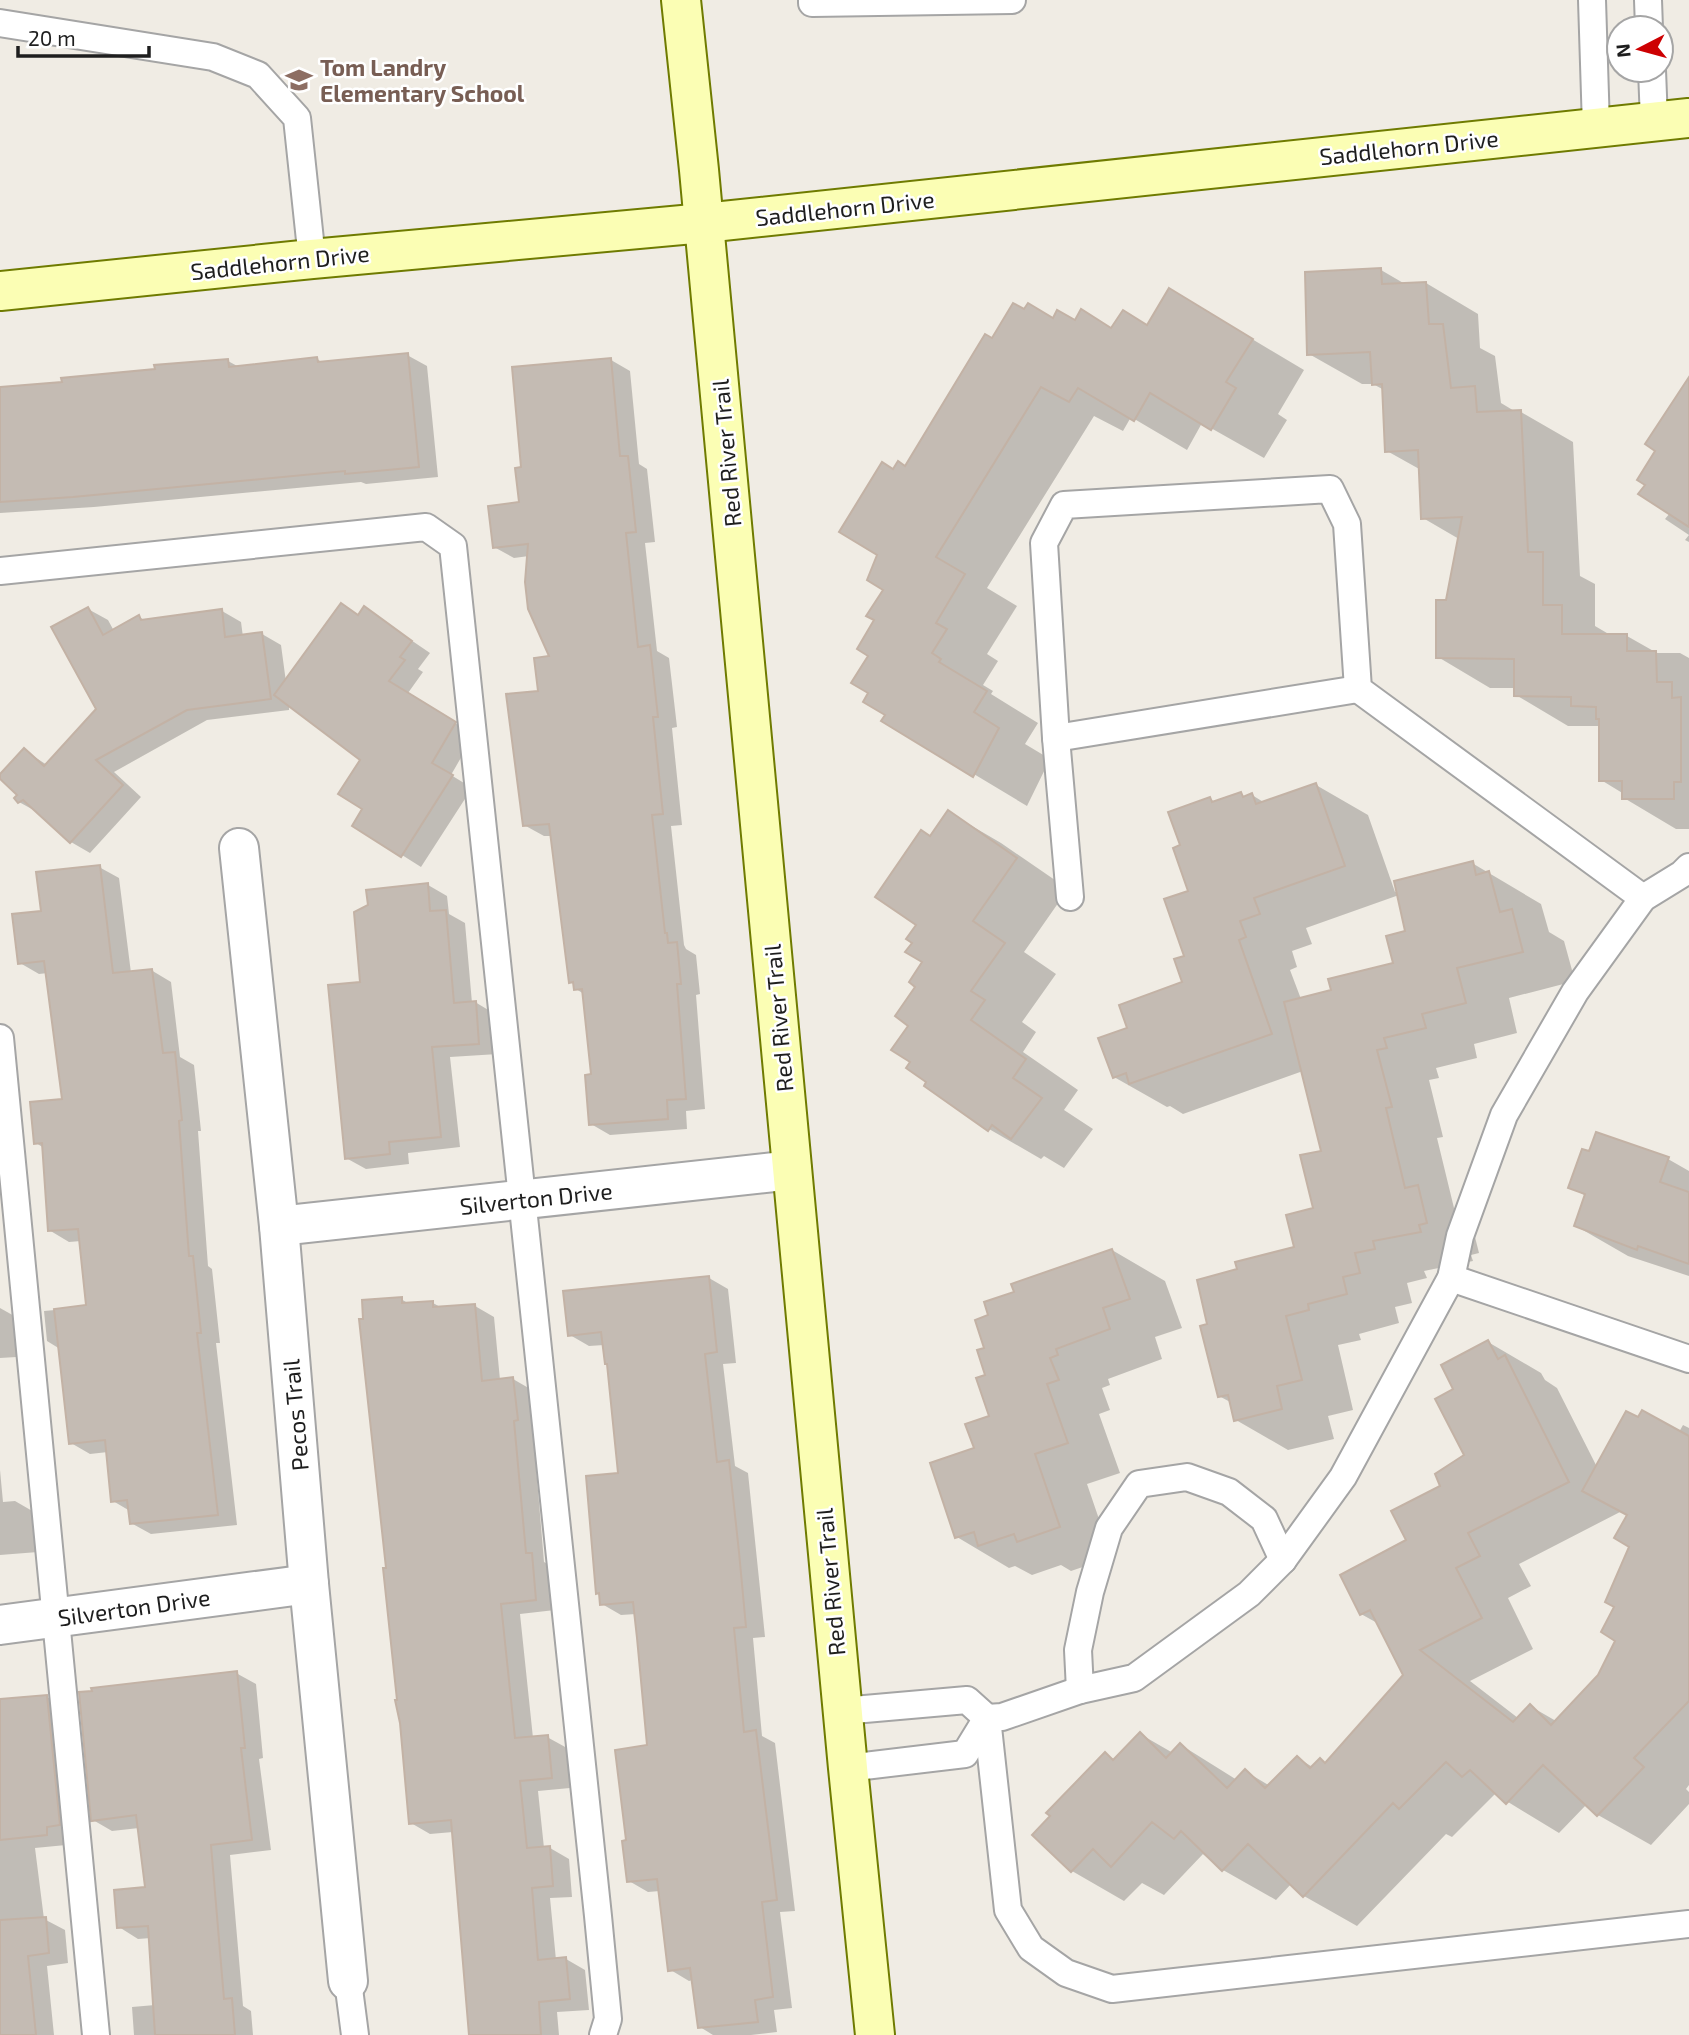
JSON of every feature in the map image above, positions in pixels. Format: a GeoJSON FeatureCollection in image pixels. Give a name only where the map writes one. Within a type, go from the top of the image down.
{"type":"FeatureCollection","features":[{"type":"Feature","properties":{"kind":"street","name":"Red River Trail"},"geometry":{"type":"LineString","coordinates":[[681,0],[874,2035]]}},
{"type":"Feature","properties":{"kind":"street","name":"Saddlehorn Drive"},"geometry":{"type":"LineString","coordinates":[[0,291],[704,223],[1671,120]]}},
{"type":"Feature","properties":{"kind":"street","name":"Pecos Trail"},"geometry":{"type":"LineString","coordinates":[[239,848],[279,1226],[309,1584],[348,1981]]}},
{"type":"Feature","properties":{"kind":"street","name":"Silverton Drive"},"geometry":{"type":"LineString","coordinates":[[279,1226],[792,1170]]}},
{"type":"Feature","properties":{"kind":"street","name":"Silverton Drive"},"geometry":{"type":"LineString","coordinates":[[0,1625],[309,1584]]}},
{"type":"Feature","properties":{"kind":"lane"},"geometry":{"type":"LineString","coordinates":[[812,0],[812,3],[1012,0]]}},
{"type":"Feature","properties":{"kind":"lane"},"geometry":{"type":"LineString","coordinates":[[1592,0],[1596,127]]}},
{"type":"Feature","properties":{"kind":"lane"},"geometry":{"type":"LineString","coordinates":[[0,23],[213,57],[258,75],[297,118],[312,259]]}},
{"type":"Feature","properties":{"kind":"lane"},"geometry":{"type":"LineString","coordinates":[[1657,84],[1671,120]]}},
{"type":"Feature","properties":{"kind":"lane"},"geometry":{"type":"LineString","coordinates":[[1070,897],[1056,738],[1044,543],[1064,505],[1330,489],[1347,524],[1358,689]]}},
{"type":"Feature","properties":{"kind":"lane"},"geometry":{"type":"LineString","coordinates":[[0,571],[426,527],[453,546],[605,1980],[608,2019],[603,2035]]}},
{"type":"Feature","properties":{"kind":"lane"},"geometry":{"type":"LineString","coordinates":[[1056,738],[1358,689],[1643,898]]}},
{"type":"Feature","properties":{"kind":"lane"},"geometry":{"type":"LineString","coordinates":[[987,1718],[1002,1717],[1080,1690],[1134,1678],[1249,1594],[1283,1560],[1343,1477],[1451,1278],[1460,1236],[1504,1115],[1575,992],[1643,898],[1689,867]]}},
{"type":"Feature","properties":{"kind":"lane"},"geometry":{"type":"LineString","coordinates":[[0,1038],[96,2035]]}},
{"type":"Feature","properties":{"kind":"lane"},"geometry":{"type":"LineString","coordinates":[[1451,1278],[1689,1359]]}},
{"type":"Feature","properties":{"kind":"lane"},"geometry":{"type":"LineString","coordinates":[[1080,1690],[1078,1650],[1090,1592],[1109,1528],[1139,1484],[1187,1477],[1229,1492],[1264,1519],[1283,1560]]}},
{"type":"Feature","properties":{"kind":"lane"},"geometry":{"type":"LineString","coordinates":[[842,1712],[967,1700],[987,1718],[1007,1910],[1031,1948],[1066,1973],[1112,1989],[1689,1924]]}},
{"type":"Feature","properties":{"kind":"lane"},"geometry":{"type":"LineString","coordinates":[[848,1768],[965,1754],[987,1718]]}},
{"type":"Feature","properties":{"kind":"lane"},"geometry":{"type":"LineString","coordinates":[[348,1981],[355,2035]]}},
{"type":"Feature","properties":{"kind":"building"},"geometry":{"type":"Polygon","coordinates":[[[1381,268],[1382,284],[1426,282],[1429,324],[1443,324],[1451,388],[1475,386],[1477,412],[1521,410],[1528,552],[1543,552],[1543,605],[1562,605],[1562,634],[1627,634],[1627,651],[1656,651],[1657,682],[1672,682],[1672,698],[1681,697],[1681,782],[1674,782],[1674,799],[1622,799],[1622,781],[1599,781],[1599,719],[1596,719],[1596,707],[1571,706],[1571,697],[1514,696],[1514,659],[1436,658],[1436,600],[1446,600],[1462,517],[1421,519],[1418,450],[1385,452],[1382,384],[1372,385],[1370,352],[1307,355],[1305,272],[1381,268]]]}},
{"type":"Feature","properties":{"kind":"building"},"geometry":{"type":"Polygon","coordinates":[[[1169,288],[1253,339],[1226,382],[1236,388],[1211,430],[1150,393],[1134,421],[1078,388],[1069,402],[1041,387],[936,557],[965,574],[936,623],[947,629],[932,653],[941,659],[939,662],[987,691],[974,712],[999,728],[973,777],[881,721],[885,715],[863,702],[868,693],[851,683],[868,656],[857,649],[874,620],[866,616],[883,590],[867,580],[877,555],[839,532],[882,462],[893,469],[898,461],[905,466],[985,334],[992,338],[1013,303],[1024,309],[1028,303],[1053,318],[1057,310],[1075,320],[1081,309],[1111,328],[1123,310],[1147,325],[1169,288]]]}},
{"type":"Feature","properties":{"kind":"building"},"geometry":{"type":"Polygon","coordinates":[[[408,353],[419,467],[345,474],[345,471],[0,502],[0,387],[62,382],[61,378],[155,369],[154,365],[228,359],[229,367],[317,357],[318,362],[408,353]]]}},
{"type":"Feature","properties":{"kind":"building"},"geometry":{"type":"Polygon","coordinates":[[[611,358],[620,456],[628,456],[636,532],[626,533],[638,647],[650,645],[658,717],[653,717],[663,814],[652,815],[665,933],[668,943],[677,942],[681,984],[677,984],[686,1099],[667,1100],[668,1119],[589,1125],[585,1075],[591,1074],[582,989],[574,990],[573,982],[569,983],[549,824],[523,826],[506,694],[538,691],[534,658],[549,656],[528,609],[525,582],[528,544],[493,548],[488,506],[519,502],[515,468],[521,467],[512,367],[611,358]]]}},
{"type":"Feature","properties":{"kind":"building"},"geometry":{"type":"Polygon","coordinates":[[[1689,377],[1689,527],[1638,494],[1645,485],[1637,480],[1655,451],[1645,444],[1689,377]]]}},
{"type":"Feature","properties":{"kind":"building"},"geometry":{"type":"Polygon","coordinates":[[[341,603],[358,615],[364,606],[412,641],[400,657],[405,660],[389,681],[456,722],[432,763],[453,775],[401,857],[352,826],[362,809],[338,794],[360,760],[274,695],[341,603]]]}},
{"type":"Feature","properties":{"kind":"building"},"geometry":{"type":"Polygon","coordinates":[[[88,607],[103,635],[139,615],[141,620],[222,609],[225,637],[262,632],[271,699],[187,710],[96,760],[123,785],[70,843],[23,800],[18,803],[14,798],[17,795],[0,779],[0,774],[24,748],[44,766],[96,709],[51,627],[88,607]]]}},
{"type":"Feature","properties":{"kind":"building"},"geometry":{"type":"Polygon","coordinates":[[[1316,783],[1345,866],[1254,898],[1260,914],[1240,921],[1246,937],[1239,940],[1272,1034],[1129,1084],[1126,1073],[1113,1078],[1098,1038],[1127,1028],[1119,1005],[1182,982],[1174,959],[1184,956],[1164,899],[1188,891],[1173,848],[1180,845],[1168,812],[1210,797],[1212,802],[1241,792],[1243,797],[1252,793],[1256,804],[1316,783]]]}},
{"type":"Feature","properties":{"kind":"building"},"geometry":{"type":"Polygon","coordinates":[[[948,810],[1017,858],[973,921],[1005,943],[971,991],[985,1000],[971,1020],[1026,1059],[1013,1078],[1042,1098],[1011,1139],[992,1125],[988,1131],[924,1086],[926,1082],[906,1068],[910,1062],[891,1050],[908,1026],[895,1016],[915,987],[909,982],[922,962],[905,952],[912,943],[906,939],[916,925],[875,897],[921,830],[930,836],[948,810]]]}},
{"type":"Feature","properties":{"kind":"building"},"geometry":{"type":"Polygon","coordinates":[[[1473,861],[1476,875],[1489,871],[1500,912],[1512,909],[1523,952],[1457,968],[1466,1003],[1422,1014],[1426,1028],[1384,1038],[1387,1048],[1377,1050],[1392,1107],[1386,1108],[1405,1188],[1418,1185],[1427,1223],[1419,1225],[1421,1232],[1373,1241],[1375,1249],[1355,1253],[1360,1273],[1343,1277],[1347,1294],[1308,1304],[1309,1310],[1286,1316],[1302,1380],[1277,1386],[1282,1409],[1234,1421],[1228,1395],[1218,1397],[1200,1326],[1207,1324],[1197,1280],[1237,1269],[1235,1262],[1294,1247],[1286,1215],[1313,1208],[1300,1155],[1321,1151],[1284,1002],[1331,990],[1328,979],[1393,963],[1386,936],[1405,931],[1394,881],[1473,861]]]}},
{"type":"Feature","properties":{"kind":"building"},"geometry":{"type":"Polygon","coordinates":[[[100,865],[113,973],[152,969],[163,1053],[175,1052],[182,1120],[179,1121],[189,1256],[193,1256],[201,1333],[197,1333],[218,1515],[130,1524],[127,1500],[111,1502],[105,1440],[69,1444],[54,1309],[86,1305],[78,1229],[48,1231],[42,1143],[34,1144],[30,1102],[62,1099],[44,961],[18,964],[12,914],[41,911],[36,872],[100,865]]]}},
{"type":"Feature","properties":{"kind":"building"},"geometry":{"type":"Polygon","coordinates":[[[428,883],[430,911],[446,910],[454,1003],[476,1001],[479,1044],[432,1047],[441,1137],[389,1142],[390,1154],[345,1159],[328,985],[360,982],[354,912],[368,905],[366,890],[428,883]]]}},
{"type":"Feature","properties":{"kind":"building"},"geometry":{"type":"Polygon","coordinates":[[[1596,1132],[1669,1157],[1660,1182],[1689,1192],[1689,1264],[1638,1246],[1637,1250],[1574,1226],[1585,1194],[1568,1188],[1582,1149],[1589,1151],[1596,1132]]]}},
{"type":"Feature","properties":{"kind":"building"},"geometry":{"type":"Polygon","coordinates":[[[1112,1249],[1130,1299],[1103,1308],[1110,1329],[1056,1349],[1058,1355],[1050,1358],[1059,1380],[1047,1384],[1068,1443],[1035,1454],[1060,1527],[1017,1542],[1014,1534],[978,1546],[974,1532],[955,1538],[930,1463],[974,1448],[965,1424],[989,1416],[976,1378],[985,1375],[977,1350],[984,1348],[975,1320],[988,1315],[984,1302],[1014,1292],[1011,1284],[1112,1249]]]}},
{"type":"Feature","properties":{"kind":"building"},"geometry":{"type":"Polygon","coordinates":[[[709,1276],[717,1352],[705,1354],[717,1462],[729,1460],[746,1627],[734,1628],[744,1732],[756,1730],[777,1900],[762,1902],[773,1997],[755,2000],[758,2022],[698,2028],[690,1968],[668,1971],[657,1879],[627,1882],[622,1841],[626,1840],[615,1750],[647,1745],[637,1638],[633,1602],[600,1605],[599,1593],[596,1594],[586,1476],[618,1473],[607,1364],[601,1332],[568,1336],[563,1291],[709,1276]]]}},
{"type":"Feature","properties":{"kind":"building"},"geometry":{"type":"Polygon","coordinates":[[[402,1297],[402,1303],[433,1301],[433,1307],[475,1304],[482,1381],[513,1377],[518,1420],[514,1421],[526,1553],[532,1553],[536,1600],[501,1604],[515,1738],[548,1735],[552,1778],[520,1781],[527,1848],[550,1846],[553,1886],[532,1888],[538,1960],[566,1957],[570,1999],[539,2002],[541,2035],[469,2035],[451,1820],[409,1824],[383,1568],[386,1568],[359,1319],[363,1319],[362,1300],[402,1297]]]}},
{"type":"Feature","properties":{"kind":"building"},"geometry":{"type":"Polygon","coordinates":[[[1488,1340],[1498,1359],[1505,1355],[1569,1482],[1468,1533],[1480,1556],[1456,1568],[1482,1618],[1420,1650],[1513,1722],[1530,1704],[1551,1725],[1598,1675],[1615,1641],[1601,1632],[1614,1607],[1605,1602],[1629,1547],[1614,1538],[1627,1515],[1582,1491],[1626,1411],[1638,1417],[1642,1410],[1689,1436],[1689,1701],[1634,1758],[1644,1767],[1597,1816],[1543,1765],[1506,1804],[1470,1770],[1462,1777],[1446,1762],[1399,1809],[1393,1803],[1303,1897],[1248,1844],[1222,1871],[1181,1831],[1174,1839],[1152,1822],[1111,1867],[1093,1849],[1071,1872],[1032,1835],[1050,1816],[1046,1813],[1105,1752],[1113,1760],[1140,1732],[1166,1758],[1180,1743],[1227,1788],[1245,1769],[1265,1788],[1297,1756],[1310,1768],[1320,1758],[1325,1763],[1403,1675],[1370,1610],[1360,1615],[1340,1575],[1406,1540],[1391,1511],[1440,1486],[1435,1474],[1464,1455],[1435,1399],[1453,1389],[1441,1365],[1488,1340]]]}},
{"type":"Feature","properties":{"kind":"building"},"geometry":{"type":"Polygon","coordinates":[[[237,1671],[245,1748],[241,1748],[252,1840],[211,1845],[224,1999],[232,1998],[235,2035],[155,2035],[148,1926],[117,1928],[114,1890],[145,1887],[136,1815],[91,1821],[79,1692],[92,1691],[91,1688],[237,1671]]]}},
{"type":"Feature","properties":{"kind":"building"},"geometry":{"type":"Polygon","coordinates":[[[47,1695],[60,1825],[47,1827],[47,1835],[0,1840],[0,1699],[47,1695]]]}},
{"type":"Feature","properties":{"kind":"building"},"geometry":{"type":"Polygon","coordinates":[[[46,1917],[49,1953],[28,1956],[36,2035],[0,2035],[0,1920],[46,1917]]]}},
{"type":"Feature","properties":{"kind":"place","name":"Tom Landry Elementary School"},"geometry":{"type":"Point","coordinates":[299,80]}}]}
